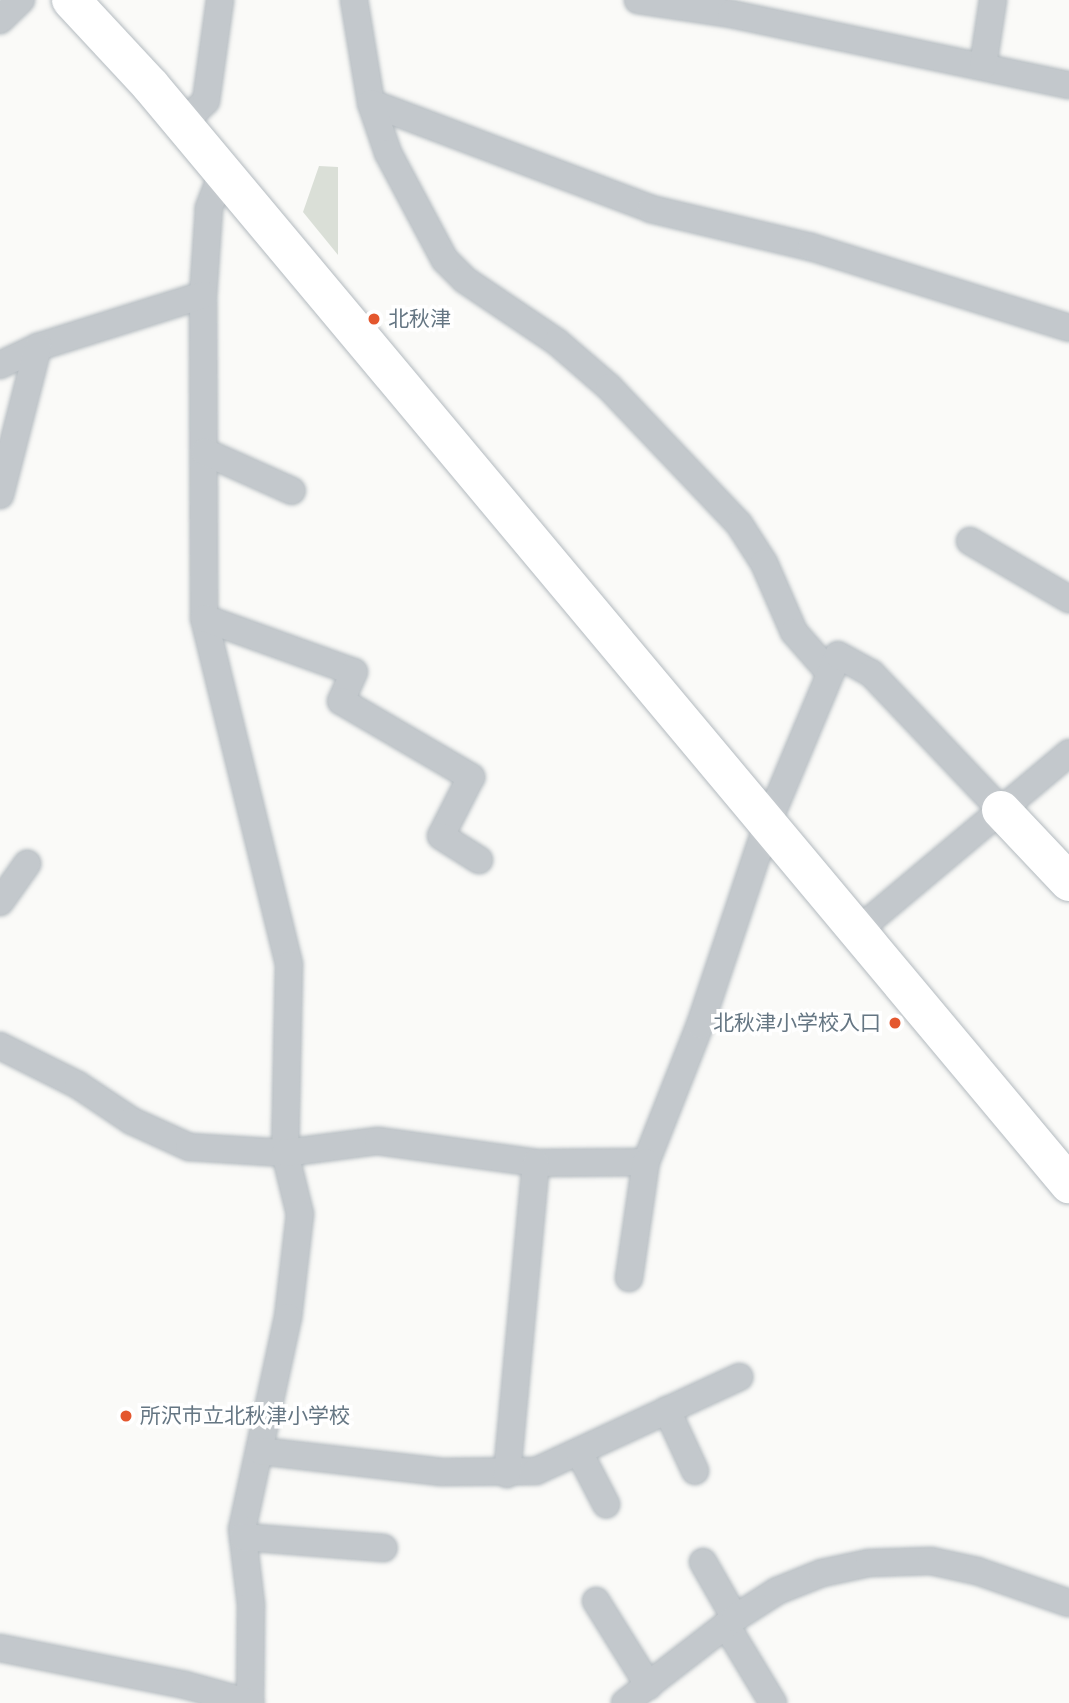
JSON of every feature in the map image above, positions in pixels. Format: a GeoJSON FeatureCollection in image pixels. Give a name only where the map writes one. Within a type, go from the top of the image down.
{"type":"FeatureCollection","features":[{"type":"Feature","properties":{"kind":"street"},"geometry":{"type":"LineString","coordinates":[[0,20],[21,0]]}},
{"type":"Feature","properties":{"kind":"street"},"geometry":{"type":"LineString","coordinates":[[71,0],[223,171],[1069,1184]]}},
{"type":"Feature","properties":{"kind":"street"},"geometry":{"type":"LineString","coordinates":[[182,124],[206,102],[220,0]]}},
{"type":"Feature","properties":{"kind":"street"},"geometry":{"type":"LineString","coordinates":[[354,0],[372,103],[388,153],[445,260],[465,280],[557,342],[608,387],[739,524],[764,563],[794,632],[830,673]]}},
{"type":"Feature","properties":{"kind":"street"},"geometry":{"type":"LineString","coordinates":[[638,0],[731,14],[1069,85]]}},
{"type":"Feature","properties":{"kind":"street"},"geometry":{"type":"LineString","coordinates":[[983,66],[993,0]]}},
{"type":"Feature","properties":{"kind":"street"},"geometry":{"type":"LineString","coordinates":[[372,103],[651,209],[811,247],[1069,328]]}},
{"type":"Feature","properties":{"kind":"street"},"geometry":{"type":"LineString","coordinates":[[0,1648],[185,1685],[250,1703],[251,1605],[243,1537],[288,1317],[300,1214],[285,1153],[289,965],[204,618],[203,295],[209,208],[223,171]]}},
{"type":"Feature","properties":{"kind":"street"},"geometry":{"type":"LineString","coordinates":[[0,365],[38,347],[203,295]]}},
{"type":"Feature","properties":{"kind":"street"},"geometry":{"type":"LineString","coordinates":[[0,495],[38,347]]}},
{"type":"Feature","properties":{"kind":"street"},"geometry":{"type":"LineString","coordinates":[[205,452],[292,491]]}},
{"type":"Feature","properties":{"kind":"street"},"geometry":{"type":"LineString","coordinates":[[970,541],[1069,599]]}},
{"type":"Feature","properties":{"kind":"street"},"geometry":{"type":"LineString","coordinates":[[204,618],[354,672],[341,701],[471,777],[441,836],[479,860]]}},
{"type":"Feature","properties":{"kind":"street"},"geometry":{"type":"LineString","coordinates":[[629,1278],[646,1162],[700,1025],[767,825],[838,655],[871,673],[1069,882]]}},
{"type":"Feature","properties":{"kind":"street"},"geometry":{"type":"LineString","coordinates":[[857,931],[1069,753]]}},
{"type":"Feature","properties":{"kind":"street"},"geometry":{"type":"LineString","coordinates":[[0,902],[27,864]]}},
{"type":"Feature","properties":{"kind":"street"},"geometry":{"type":"LineString","coordinates":[[0,1046],[78,1086],[132,1121],[189,1147],[285,1153],[378,1141],[536,1163],[646,1162]]}},
{"type":"Feature","properties":{"kind":"street"},"geometry":{"type":"LineString","coordinates":[[506,1474],[536,1163]]}},
{"type":"Feature","properties":{"kind":"street"},"geometry":{"type":"LineString","coordinates":[[260,1451],[442,1472],[506,1474],[536,1471],[739,1377]]}},
{"type":"Feature","properties":{"kind":"street"},"geometry":{"type":"LineString","coordinates":[[667,1409],[695,1471]]}},
{"type":"Feature","properties":{"kind":"street"},"geometry":{"type":"LineString","coordinates":[[579,1451],[606,1504]]}},
{"type":"Feature","properties":{"kind":"street"},"geometry":{"type":"LineString","coordinates":[[243,1537],[384,1548]]}},
{"type":"Feature","properties":{"kind":"street"},"geometry":{"type":"LineString","coordinates":[[625,1703],[731,1621],[777,1591],[822,1573],[906,1560],[977,1571],[1069,1603]]}},
{"type":"Feature","properties":{"kind":"street"},"geometry":{"type":"LineString","coordinates":[[703,1562],[773,1703]]}},
{"type":"Feature","properties":{"kind":"street"},"geometry":{"type":"LineString","coordinates":[[596,1601],[649,1686]]}},
{"type":"Feature","properties":{"kind":"shaded area"},"geometry":{"type":"Polygon","coordinates":[[[319,166],[338,167],[338,255],[303,212],[319,166]]]}},
{"type":"Feature","properties":{"kind":"place","name":"北秋津"},"geometry":{"type":"Point","coordinates":[374,319]}},
{"type":"Feature","properties":{"kind":"place","name":"北秋津小学校入口"},"geometry":{"type":"Point","coordinates":[895,1023]}},
{"type":"Feature","properties":{"kind":"place","name":"所沢市立北秋津小学校"},"geometry":{"type":"Point","coordinates":[126,1416]}}]}
